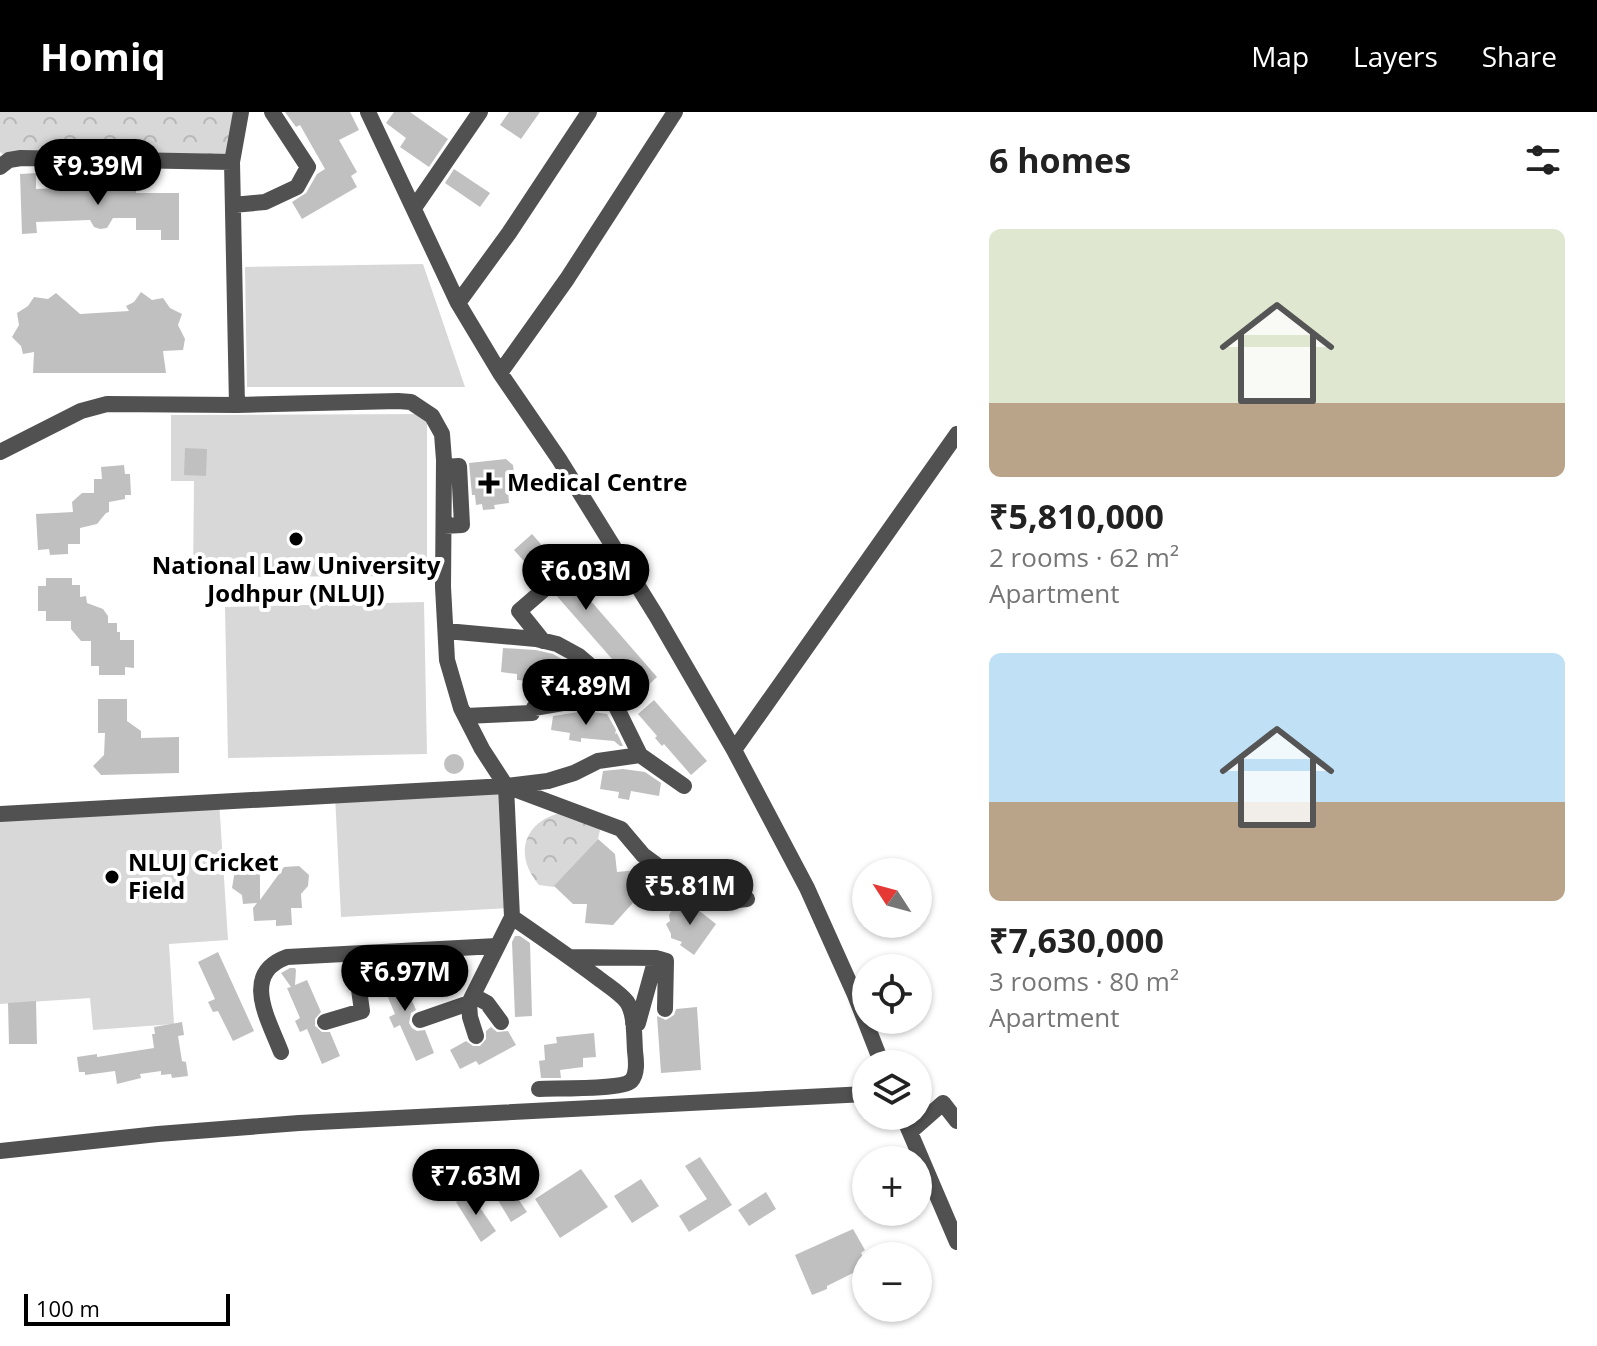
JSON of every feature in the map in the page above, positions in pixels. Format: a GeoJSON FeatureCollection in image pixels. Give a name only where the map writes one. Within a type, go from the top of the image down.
{"type":"FeatureCollection","features":[{"type":"Feature","properties":{"kind":"street"},"geometry":{"type":"LineString","coordinates":[[237,405],[232,162],[241,112]]}},
{"type":"Feature","properties":{"kind":"street"},"geometry":{"type":"LineString","coordinates":[[233,205],[265,202],[297,187],[308,167],[272,112]]}},
{"type":"Feature","properties":{"kind":"street"},"geometry":{"type":"LineString","coordinates":[[414,208],[480,112]]}},
{"type":"Feature","properties":{"kind":"street"},"geometry":{"type":"LineString","coordinates":[[458,303],[509,233],[589,112]]}},
{"type":"Feature","properties":{"kind":"street"},"geometry":{"type":"LineString","coordinates":[[500,373],[567,279],[675,112]]}},
{"type":"Feature","properties":{"kind":"street"},"geometry":{"type":"LineString","coordinates":[[374,116],[458,303],[633,577],[734,750],[807,888],[877,1050]]}},
{"type":"Feature","properties":{"kind":"street"},"geometry":{"type":"LineString","coordinates":[[0,167],[9,160],[21,158],[232,162]]}},
{"type":"Feature","properties":{"kind":"street"},"geometry":{"type":"LineString","coordinates":[[0,452],[81,411],[107,404],[398,401],[411,402],[432,416],[442,434],[447,660],[461,708],[506,786],[512,917],[472,999],[470,1017],[476,1036]]}},
{"type":"Feature","properties":{"kind":"street"},"geometry":{"type":"LineString","coordinates":[[734,750],[957,434]]}},
{"type":"Feature","properties":{"kind":"street"},"geometry":{"type":"LineString","coordinates":[[543,641],[519,611],[548,586]]}},
{"type":"Feature","properties":{"kind":"street"},"geometry":{"type":"LineString","coordinates":[[446,631],[543,641],[557,644],[579,656],[600,674],[640,755],[684,786]]}},
{"type":"Feature","properties":{"kind":"street"},"geometry":{"type":"LineString","coordinates":[[465,716],[532,713],[534,708],[611,697]]}},
{"type":"Feature","properties":{"kind":"street"},"geometry":{"type":"LineString","coordinates":[[0,814],[506,786],[548,781],[598,761],[640,755]]}},
{"type":"Feature","properties":{"kind":"street"},"geometry":{"type":"LineString","coordinates":[[506,786],[621,829],[643,855],[708,903],[747,899]]}},
{"type":"Feature","properties":{"kind":"street"},"geometry":{"type":"LineString","coordinates":[[512,917],[616,992],[629,1004],[633,1023],[635,1074],[628,1083],[539,1089]]}},
{"type":"Feature","properties":{"kind":"street"},"geometry":{"type":"LineString","coordinates":[[281,1052],[260,994],[260,986],[271,965],[287,957],[497,946]]}},
{"type":"Feature","properties":{"kind":"street"},"geometry":{"type":"LineString","coordinates":[[325,1022],[362,1011],[354,954]]}},
{"type":"Feature","properties":{"kind":"street"},"geometry":{"type":"LineString","coordinates":[[571,957],[656,958],[666,961],[665,1009]]}},
{"type":"Feature","properties":{"kind":"street"},"geometry":{"type":"LineString","coordinates":[[633,1023],[638,1023],[656,958]]}},
{"type":"Feature","properties":{"kind":"street"},"geometry":{"type":"LineString","coordinates":[[420,1020],[472,999],[487,1003],[501,1022]]}},
{"type":"Feature","properties":{"kind":"street"},"geometry":{"type":"LineString","coordinates":[[0,1151],[284,1124],[852,1095]]}},
{"type":"Feature","properties":{"kind":"street"},"geometry":{"type":"LineString","coordinates":[[932,1109],[943,1103],[957,1121]]}},
{"type":"Feature","properties":{"kind":"street"},"geometry":{"type":"LineString","coordinates":[[910,1130],[957,1242]]}},
{"type":"Feature","properties":{"kind":"green space"},"geometry":{"type":"Polygon","coordinates":[[[0,112],[241,112],[232,162],[10,160],[0,152],[0,112]]]}},
{"type":"Feature","properties":{"kind":"green space"},"geometry":{"type":"Polygon","coordinates":[[[423,264],[465,387],[247,387],[245,267],[423,264]]]}},
{"type":"Feature","properties":{"kind":"green space"},"geometry":{"type":"Polygon","coordinates":[[[427,414],[427,576],[193,577],[194,481],[171,481],[171,415],[427,414]]]}},
{"type":"Feature","properties":{"kind":"green space"},"geometry":{"type":"Polygon","coordinates":[[[424,602],[427,754],[228,758],[225,607],[424,602]]]}},
{"type":"Feature","properties":{"kind":"green space"},"geometry":{"type":"Polygon","coordinates":[[[506,786],[512,908],[341,917],[335,795],[506,786]]]}},
{"type":"Feature","properties":{"kind":"green space","name":"NLUJ Cricket Field"},"geometry":{"type":"Polygon","coordinates":[[[219,800],[228,940],[169,944],[174,1024],[93,1030],[90,998],[0,1004],[0,814],[219,800]]]}},
{"type":"Feature","properties":{"kind":"green space"},"geometry":{"type":"Polygon","coordinates":[[[565,812],[591,820],[600,830],[598,839],[554,887],[539,885],[526,862],[527,840],[540,822],[565,812]]]}},
{"type":"Feature","properties":{"kind":"building"},"geometry":{"type":"Polygon","coordinates":[[[285,112],[350,112],[359,130],[339,140],[357,172],[351,176],[357,187],[302,219],[292,202],[306,193],[317,174],[325,169],[300,125],[296,127],[285,112]]]}},
{"type":"Feature","properties":{"kind":"building"},"geometry":{"type":"Polygon","coordinates":[[[394,112],[410,112],[448,139],[429,167],[400,147],[406,138],[386,123],[394,112]]]}},
{"type":"Feature","properties":{"kind":"building"},"geometry":{"type":"Polygon","coordinates":[[[509,112],[540,112],[521,139],[500,125],[509,112]]]}},
{"type":"Feature","properties":{"kind":"building"},"geometry":{"type":"Polygon","coordinates":[[[454,169],[490,193],[480,207],[445,183],[454,169]]]}},
{"type":"Feature","properties":{"kind":"building"},"geometry":{"type":"Polygon","coordinates":[[[36,173],[36,189],[95,186],[98,182],[110,182],[110,190],[179,193],[179,240],[161,240],[161,230],[136,230],[136,218],[113,218],[107,228],[100,229],[94,227],[90,220],[36,222],[37,233],[22,234],[20,174],[36,173]]]}},
{"type":"Feature","properties":{"kind":"building"},"geometry":{"type":"Polygon","coordinates":[[[141,292],[152,300],[163,298],[170,308],[182,314],[178,325],[185,339],[183,350],[163,351],[166,373],[33,373],[34,352],[23,354],[21,346],[12,337],[19,325],[17,313],[28,306],[34,297],[48,299],[56,293],[80,314],[129,311],[126,306],[134,302],[141,292]]]}},
{"type":"Feature","properties":{"kind":"building"},"geometry":{"type":"Polygon","coordinates":[[[185,448],[207,449],[206,476],[184,475],[185,448]]]}},
{"type":"Feature","properties":{"kind":"building","name":"Medical Centre"},"geometry":{"type":"Polygon","coordinates":[[[506,459],[513,465],[516,490],[508,491],[509,503],[483,510],[482,504],[476,505],[475,495],[472,495],[469,463],[506,459]]]}},
{"type":"Feature","properties":{"kind":"building"},"geometry":{"type":"Polygon","coordinates":[[[124,465],[125,474],[130,474],[131,495],[109,502],[109,512],[97,524],[80,528],[80,544],[68,544],[68,554],[50,555],[49,549],[38,550],[36,514],[73,512],[72,502],[82,493],[94,493],[94,479],[102,479],[101,467],[124,465]]]}},
{"type":"Feature","properties":{"kind":"building"},"geometry":{"type":"Polygon","coordinates":[[[532,534],[554,559],[559,555],[568,564],[563,569],[657,677],[641,692],[555,594],[559,585],[556,578],[547,575],[540,579],[514,550],[532,534]]]}},
{"type":"Feature","properties":{"kind":"building"},"geometry":{"type":"Polygon","coordinates":[[[46,578],[72,578],[72,585],[80,585],[80,597],[86,596],[87,603],[103,609],[108,623],[117,623],[120,640],[134,640],[134,668],[125,667],[125,675],[99,675],[99,666],[91,666],[91,641],[81,641],[71,629],[71,621],[46,621],[46,611],[38,611],[38,586],[46,586],[46,578]]]}},
{"type":"Feature","properties":{"kind":"building"},"geometry":{"type":"Polygon","coordinates":[[[503,648],[553,654],[565,661],[563,680],[530,676],[530,681],[517,680],[517,674],[501,672],[503,648]]]}},
{"type":"Feature","properties":{"kind":"building"},"geometry":{"type":"Polygon","coordinates":[[[98,699],[127,699],[127,721],[141,731],[141,738],[179,737],[179,773],[101,775],[93,766],[104,755],[105,733],[98,733],[98,699]]]}},
{"type":"Feature","properties":{"kind":"building"},"geometry":{"type":"Polygon","coordinates":[[[654,700],[707,761],[691,775],[655,738],[657,736],[638,714],[654,700]]]}},
{"type":"Feature","properties":{"kind":"building"},"geometry":{"type":"Polygon","coordinates":[[[585,711],[607,714],[623,746],[614,741],[569,740],[570,733],[551,730],[553,716],[585,711]]]}},
{"type":"Feature","properties":{"kind":"building"},"geometry":{"type":"Polygon","coordinates":[[[454,754],[461,757],[464,764],[461,771],[454,774],[447,771],[444,764],[447,757],[454,754]]]}},
{"type":"Feature","properties":{"kind":"building"},"geometry":{"type":"Polygon","coordinates":[[[623,769],[645,772],[661,783],[659,796],[631,791],[629,800],[618,798],[619,792],[600,789],[603,771],[623,769]]]}},
{"type":"Feature","properties":{"kind":"building"},"geometry":{"type":"Polygon","coordinates":[[[598,839],[615,854],[617,872],[638,870],[640,895],[613,925],[585,923],[587,904],[573,904],[554,886],[598,839]]]}},
{"type":"Feature","properties":{"kind":"building"},"geometry":{"type":"Polygon","coordinates":[[[240,862],[251,862],[260,872],[260,900],[284,867],[299,866],[309,875],[308,886],[301,894],[302,908],[291,908],[292,925],[276,926],[276,920],[254,921],[253,908],[257,903],[243,904],[242,895],[232,888],[240,862]]]}},
{"type":"Feature","properties":{"kind":"building"},"geometry":{"type":"Polygon","coordinates":[[[685,903],[716,924],[694,955],[680,945],[682,942],[671,938],[666,924],[670,921],[672,910],[676,911],[685,903]]]}},
{"type":"Feature","properties":{"kind":"building"},"geometry":{"type":"Polygon","coordinates":[[[515,936],[530,943],[532,1016],[515,1017],[512,942],[515,936]]]}},
{"type":"Feature","properties":{"kind":"building"},"geometry":{"type":"Polygon","coordinates":[[[218,952],[254,1031],[233,1041],[218,1011],[213,1012],[208,1002],[215,999],[198,962],[218,952]]]}},
{"type":"Feature","properties":{"kind":"building"},"geometry":{"type":"Polygon","coordinates":[[[402,962],[400,973],[416,1010],[411,1013],[409,1023],[417,1031],[425,1030],[434,1053],[416,1061],[400,1025],[394,1028],[389,1017],[395,1014],[381,981],[392,976],[388,963],[402,962]]]}},
{"type":"Feature","properties":{"kind":"building"},"geometry":{"type":"Polygon","coordinates":[[[290,968],[296,970],[295,985],[307,980],[321,1012],[315,1019],[315,1026],[322,1032],[330,1032],[340,1056],[322,1064],[307,1029],[300,1032],[295,1021],[300,1018],[287,988],[291,987],[281,973],[290,968]]]}},
{"type":"Feature","properties":{"kind":"building"},"geometry":{"type":"Polygon","coordinates":[[[36,1001],[37,1044],[9,1044],[8,1003],[36,1001]]]}},
{"type":"Feature","properties":{"kind":"building"},"geometry":{"type":"Polygon","coordinates":[[[697,1007],[701,1070],[661,1073],[657,1016],[666,1020],[674,1015],[676,1009],[697,1007]]]}},
{"type":"Feature","properties":{"kind":"building"},"geometry":{"type":"Polygon","coordinates":[[[182,1022],[184,1035],[178,1036],[188,1076],[172,1078],[171,1074],[161,1075],[161,1071],[140,1074],[141,1078],[117,1084],[115,1071],[85,1075],[85,1072],[79,1072],[77,1057],[154,1048],[154,1027],[182,1022]]]}},
{"type":"Feature","properties":{"kind":"building"},"geometry":{"type":"Polygon","coordinates":[[[491,1027],[497,1032],[508,1031],[516,1045],[479,1065],[476,1061],[460,1069],[450,1050],[466,1041],[480,1046],[491,1027]]]}},
{"type":"Feature","properties":{"kind":"building"},"geometry":{"type":"Polygon","coordinates":[[[594,1033],[596,1057],[583,1058],[583,1067],[560,1070],[561,1078],[541,1078],[539,1061],[545,1060],[544,1045],[557,1043],[556,1037],[594,1033]]]}},
{"type":"Feature","properties":{"kind":"building"},"geometry":{"type":"Polygon","coordinates":[[[700,1157],[732,1205],[689,1232],[679,1216],[707,1199],[685,1166],[700,1157]]]}},
{"type":"Feature","properties":{"kind":"building"},"geometry":{"type":"Polygon","coordinates":[[[581,1169],[608,1207],[560,1238],[535,1199],[581,1169]]]}},
{"type":"Feature","properties":{"kind":"building"},"geometry":{"type":"Polygon","coordinates":[[[501,1173],[527,1212],[511,1222],[487,1182],[501,1173]]]}},
{"type":"Feature","properties":{"kind":"building"},"geometry":{"type":"Polygon","coordinates":[[[641,1179],[659,1206],[632,1223],[614,1196],[641,1179]]]}},
{"type":"Feature","properties":{"kind":"building"},"geometry":{"type":"Polygon","coordinates":[[[766,1192],[776,1209],[749,1226],[738,1210],[766,1192]]]}},
{"type":"Feature","properties":{"kind":"building"},"geometry":{"type":"Polygon","coordinates":[[[470,1193],[496,1231],[481,1242],[456,1202],[470,1193]]]}},
{"type":"Feature","properties":{"kind":"building"},"geometry":{"type":"Polygon","coordinates":[[[853,1229],[860,1242],[852,1242],[852,1274],[812,1295],[795,1255],[853,1229]]]}},
{"type":"Feature","properties":{"kind":"place","name":"Medical Centre"},"geometry":{"type":"Point","coordinates":[489,483]}},
{"type":"Feature","properties":{"kind":"place","name":"National Law University Jodhpur (NLUJ)"},"geometry":{"type":"Point","coordinates":[296,539]}},
{"type":"Feature","properties":{"kind":"place","name":"NLUJ Cricket Field"},"geometry":{"type":"Point","coordinates":[112,877]}}]}
